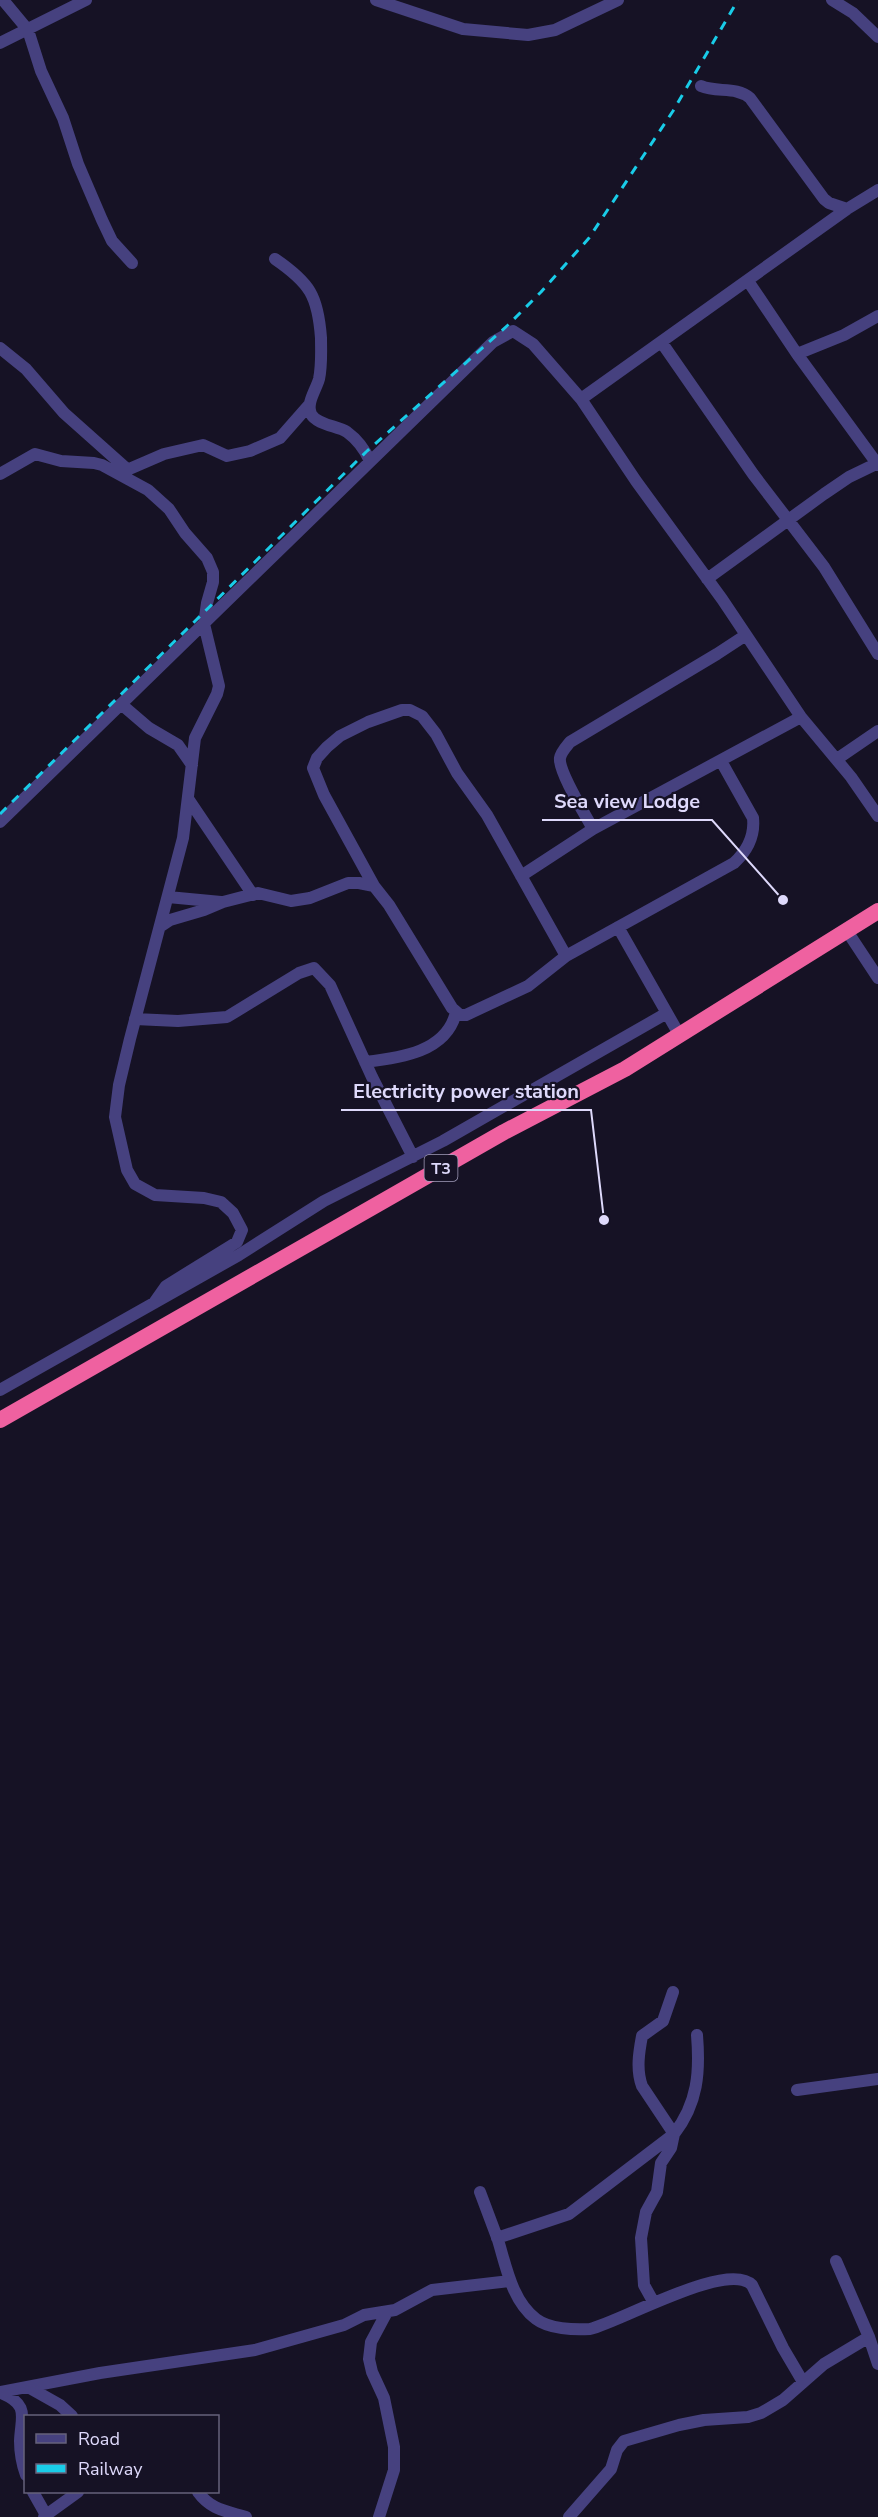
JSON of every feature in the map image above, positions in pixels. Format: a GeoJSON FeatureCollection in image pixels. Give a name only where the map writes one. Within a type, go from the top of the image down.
{"type":"FeatureCollection","features":[{"type":"Feature","properties":{"kind":"highway","name":"T3"},"geometry":{"type":"LineString","coordinates":[[0,1420],[504,1132],[626,1069],[878,910]]}},
{"type":"Feature","properties":{"kind":"street"},"geometry":{"type":"LineString","coordinates":[[3,0],[28,30],[41,71],[63,118],[78,164],[102,220],[112,241],[132,263]]}},
{"type":"Feature","properties":{"kind":"street"},"geometry":{"type":"LineString","coordinates":[[0,43],[86,0]]}},
{"type":"Feature","properties":{"kind":"street"},"geometry":{"type":"LineString","coordinates":[[376,0],[463,29],[528,34],[555,30],[618,0]]}},
{"type":"Feature","properties":{"kind":"street"},"geometry":{"type":"LineString","coordinates":[[832,0],[853,13],[878,37]]}},
{"type":"Feature","properties":{"kind":"street"},"geometry":{"type":"LineString","coordinates":[[701,86],[713,90],[740,91],[750,98],[824,199],[847,209]]}},
{"type":"Feature","properties":{"kind":"street"},"geometry":{"type":"LineString","coordinates":[[581,399],[847,209],[878,190]]}},
{"type":"Feature","properties":{"kind":"street"},"geometry":{"type":"LineString","coordinates":[[0,474],[35,454],[61,461],[94,463],[124,472],[164,454],[203,446],[227,456],[240,454],[280,438],[309,405],[322,364],[318,308],[314,297],[300,278],[276,259]]}},
{"type":"Feature","properties":{"kind":"street"},"geometry":{"type":"LineString","coordinates":[[707,579],[849,477],[878,464],[797,354],[748,281]]}},
{"type":"Feature","properties":{"kind":"street"},"geometry":{"type":"LineString","coordinates":[[797,354],[844,335],[878,316]]}},
{"type":"Feature","properties":{"kind":"street"},"geometry":{"type":"LineString","coordinates":[[0,822],[493,342],[513,331],[533,344],[581,399],[801,717],[837,759],[878,816]]}},
{"type":"Feature","properties":{"kind":"street"},"geometry":{"type":"LineString","coordinates":[[662,343],[753,474],[824,567],[878,654]]}},
{"type":"Feature","properties":{"kind":"street"},"geometry":{"type":"LineString","coordinates":[[0,348],[26,369],[64,413],[124,472],[164,502],[210,563],[214,577],[204,624],[219,686],[195,738],[183,838],[122,1071],[115,1117],[131,1179],[143,1190],[154,1195],[204,1198],[221,1202],[233,1213],[242,1230],[237,1242],[166,1286],[154,1303]]}},
{"type":"Feature","properties":{"kind":"street"},"geometry":{"type":"LineString","coordinates":[[309,405],[312,415],[318,421],[348,433],[356,439],[370,461]]}},
{"type":"Feature","properties":{"kind":"street"},"geometry":{"type":"LineString","coordinates":[[291,427],[318,421]]}},
{"type":"Feature","properties":{"kind":"street"},"geometry":{"type":"LineString","coordinates":[[593,829],[562,770],[560,759],[563,750],[570,742],[746,635]]}},
{"type":"Feature","properties":{"kind":"street"},"geometry":{"type":"LineString","coordinates":[[121,704],[149,728],[178,745],[192,765]]}},
{"type":"Feature","properties":{"kind":"street"},"geometry":{"type":"LineString","coordinates":[[566,956],[487,814],[457,773],[429,724],[416,712],[402,710],[386,714],[340,736],[317,758],[313,768],[324,795],[374,886],[385,899],[456,1012],[466,1015],[528,986],[566,956],[734,863],[747,849],[754,828],[753,818],[721,761]]}},
{"type":"Feature","properties":{"kind":"street"},"geometry":{"type":"LineString","coordinates":[[521,876],[593,829],[801,717]]}},
{"type":"Feature","properties":{"kind":"street"},"geometry":{"type":"LineString","coordinates":[[837,759],[878,731]]}},
{"type":"Feature","properties":{"kind":"street"},"geometry":{"type":"LineString","coordinates":[[189,800],[253,895]]}},
{"type":"Feature","properties":{"kind":"street"},"geometry":{"type":"LineString","coordinates":[[161,926],[170,920],[258,893],[291,901],[310,898],[348,883],[374,886]]}},
{"type":"Feature","properties":{"kind":"street"},"geometry":{"type":"LineString","coordinates":[[168,897],[223,902]]}},
{"type":"Feature","properties":{"kind":"street"},"geometry":{"type":"LineString","coordinates":[[618,927],[680,1036]]}},
{"type":"Feature","properties":{"kind":"street"},"geometry":{"type":"LineString","coordinates":[[847,931],[878,978]]}},
{"type":"Feature","properties":{"kind":"street"},"geometry":{"type":"LineString","coordinates":[[135,1019],[178,1021],[226,1017],[290,978],[314,968],[323,976],[336,995],[365,1062],[413,1157]]}},
{"type":"Feature","properties":{"kind":"street"},"geometry":{"type":"LineString","coordinates":[[365,1062],[394,1059],[436,1042],[453,1025],[456,1012]]}},
{"type":"Feature","properties":{"kind":"street"},"geometry":{"type":"LineString","coordinates":[[0,1390],[239,1255],[324,1201],[413,1157],[667,1013]]}},
{"type":"Feature","properties":{"kind":"street"},"geometry":{"type":"LineString","coordinates":[[654,2303],[644,2285],[641,2238],[646,2212],[657,2192],[661,2163],[671,2148],[674,2134],[639,2077],[642,2036],[663,2021],[672,1992]]}},
{"type":"Feature","properties":{"kind":"street"},"geometry":{"type":"LineString","coordinates":[[497,2238],[569,2214],[674,2134],[684,2121],[695,2095],[699,2063],[697,2034]]}},
{"type":"Feature","properties":{"kind":"street"},"geometry":{"type":"LineString","coordinates":[[797,2090],[878,2079]]}},
{"type":"Feature","properties":{"kind":"street"},"geometry":{"type":"LineString","coordinates":[[480,2192],[510,2282],[534,2318],[548,2325],[576,2330],[602,2326],[654,2303],[716,2280],[728,2278],[748,2281],[803,2382]]}},
{"type":"Feature","properties":{"kind":"street"},"geometry":{"type":"LineString","coordinates":[[836,2261],[869,2337],[878,2364]]}},
{"type":"Feature","properties":{"kind":"street"},"geometry":{"type":"LineString","coordinates":[[0,2392],[100,2373],[241,2353],[345,2325],[364,2315],[387,2312],[432,2290],[510,2282]]}},
{"type":"Feature","properties":{"kind":"street"},"geometry":{"type":"LineString","coordinates":[[379,2517],[393,2470],[395,2453],[384,2398],[372,2372],[369,2359],[371,2342],[387,2312]]}},
{"type":"Feature","properties":{"kind":"street"},"geometry":{"type":"LineString","coordinates":[[569,2517],[610,2469],[617,2450],[624,2441],[704,2420],[761,2414],[778,2403],[824,2364],[869,2337]]}},
{"type":"Feature","properties":{"kind":"street"},"geometry":{"type":"LineString","coordinates":[[28,2387],[60,2405],[71,2415]]}},
{"type":"Feature","properties":{"kind":"street"},"geometry":{"type":"LineString","coordinates":[[0,2392],[16,2402],[22,2413],[23,2425],[20,2439],[24,2463]]}},
{"type":"Feature","properties":{"kind":"street"},"geometry":{"type":"LineString","coordinates":[[34,2493],[45,2516],[77,2493]]}},
{"type":"Feature","properties":{"kind":"street"},"geometry":{"type":"LineString","coordinates":[[199,2493],[215,2508],[246,2517]]}},
{"type":"Feature","properties":{"kind":"railway"},"geometry":{"type":"LineString","coordinates":[[0,814],[366,452],[508,325],[541,292],[589,238],[673,111],[738,0]]}},
{"type":"Feature","properties":{"kind":"place","name":"Sea view Lodge"},"geometry":{"type":"Point","coordinates":[783,900]}},
{"type":"Feature","properties":{"kind":"place","name":"Electricity power station"},"geometry":{"type":"Point","coordinates":[604,1220]}}]}
